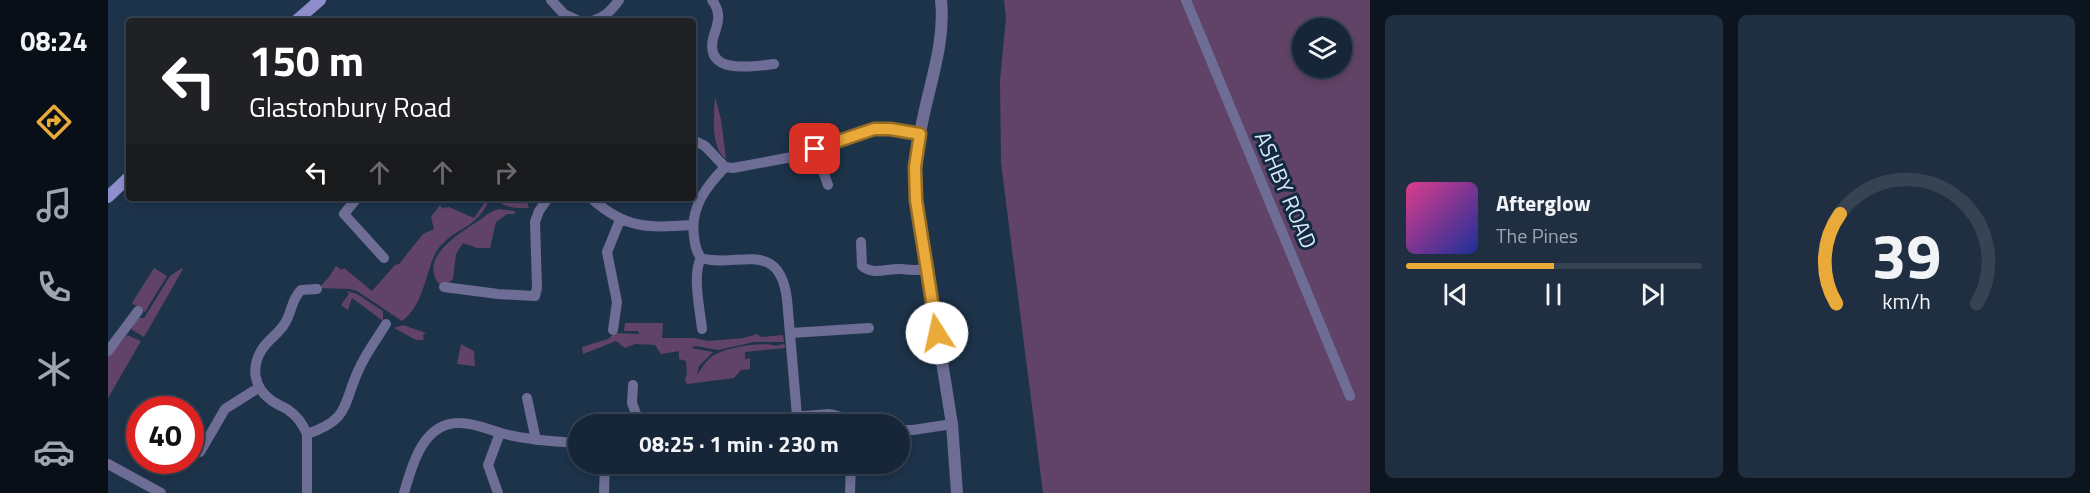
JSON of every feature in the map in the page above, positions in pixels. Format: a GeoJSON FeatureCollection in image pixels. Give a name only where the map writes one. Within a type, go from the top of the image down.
{"type":"FeatureCollection","features":[{"type":"Feature","properties":{"kind":"main road"},"geometry":{"type":"LineString","coordinates":[[299,18],[320,0]]}},
{"type":"Feature","properties":{"kind":"main road"},"geometry":{"type":"LineString","coordinates":[[108,197],[126,180]]}},
{"type":"Feature","properties":{"kind":"street"},"geometry":{"type":"LineString","coordinates":[[551,0],[564,15],[572,18]]}},
{"type":"Feature","properties":{"kind":"street"},"geometry":{"type":"LineString","coordinates":[[602,18],[612,11],[619,0]]}},
{"type":"Feature","properties":{"kind":"street"},"geometry":{"type":"LineString","coordinates":[[712,0],[717,7],[719,19],[713,41],[713,49],[717,58],[734,68],[774,64]]}},
{"type":"Feature","properties":{"kind":"street"},"geometry":{"type":"LineString","coordinates":[[941,0],[943,17],[940,39],[915,167],[916,200],[952,424],[957,493]]}},
{"type":"Feature","properties":{"kind":"street","name":"ASHBY ROAD"},"geometry":{"type":"LineString","coordinates":[[1185,0],[1350,396]]}},
{"type":"Feature","properties":{"kind":"street"},"geometry":{"type":"LineString","coordinates":[[696,142],[711,151],[725,167],[733,168],[792,157],[874,129],[920,134]]}},
{"type":"Feature","properties":{"kind":"street"},"geometry":{"type":"LineString","coordinates":[[815,149],[828,185]]}},
{"type":"Feature","properties":{"kind":"street"},"geometry":{"type":"LineString","coordinates":[[725,167],[705,188],[694,212],[692,225],[696,252],[701,258],[717,261],[748,258],[761,260],[780,274],[786,286],[797,414]]}},
{"type":"Feature","properties":{"kind":"street"},"geometry":{"type":"LineString","coordinates":[[355,201],[344,214],[384,258]]}},
{"type":"Feature","properties":{"kind":"street"},"geometry":{"type":"LineString","coordinates":[[444,286],[498,294],[535,296],[537,288],[536,222],[539,211],[546,201]]}},
{"type":"Feature","properties":{"kind":"street"},"geometry":{"type":"LineString","coordinates":[[595,201],[620,220],[654,226],[692,225]]}},
{"type":"Feature","properties":{"kind":"street"},"geometry":{"type":"LineString","coordinates":[[613,330],[617,302],[607,252],[620,220]]}},
{"type":"Feature","properties":{"kind":"street"},"geometry":{"type":"LineString","coordinates":[[861,242],[862,266],[868,271],[926,269]]}},
{"type":"Feature","properties":{"kind":"street"},"geometry":{"type":"LineString","coordinates":[[701,258],[697,265],[697,275],[702,329]]}},
{"type":"Feature","properties":{"kind":"street"},"geometry":{"type":"LineString","coordinates":[[307,493],[307,434],[299,419],[287,409],[268,399],[258,388],[255,373],[257,361],[266,343],[285,324],[294,297],[301,290],[317,289]]}},
{"type":"Feature","properties":{"kind":"street"},"geometry":{"type":"LineString","coordinates":[[108,351],[138,310]]}},
{"type":"Feature","properties":{"kind":"street"},"geometry":{"type":"LineString","coordinates":[[307,434],[326,428],[344,409],[359,369],[386,324]]}},
{"type":"Feature","properties":{"kind":"street"},"geometry":{"type":"LineString","coordinates":[[791,333],[869,328]]}},
{"type":"Feature","properties":{"kind":"street"},"geometry":{"type":"LineString","coordinates":[[633,385],[632,403],[636,414]]}},
{"type":"Feature","properties":{"kind":"street"},"geometry":{"type":"LineString","coordinates":[[204,445],[225,409],[258,388]]}},
{"type":"Feature","properties":{"kind":"street"},"geometry":{"type":"LineString","coordinates":[[527,398],[536,440]]}},
{"type":"Feature","properties":{"kind":"street"},"geometry":{"type":"LineString","coordinates":[[404,493],[416,456],[423,443],[433,432],[443,426],[460,423],[536,440],[568,442]]}},
{"type":"Feature","properties":{"kind":"street"},"geometry":{"type":"LineString","coordinates":[[910,430],[952,424]]}},
{"type":"Feature","properties":{"kind":"street"},"geometry":{"type":"LineString","coordinates":[[498,493],[488,465],[500,433]]}},
{"type":"Feature","properties":{"kind":"street"},"geometry":{"type":"LineString","coordinates":[[108,464],[161,493]]}},
{"type":"Feature","properties":{"kind":"street"},"geometry":{"type":"LineString","coordinates":[[604,493],[605,474]]}},
{"type":"Feature","properties":{"kind":"street"},"geometry":{"type":"LineString","coordinates":[[850,493],[851,474]]}},
{"type":"Feature","properties":{"kind":"shaded area"},"geometry":{"type":"Polygon","coordinates":[[[1004,0],[1370,0],[1370,493],[1043,493],[1001,163],[1000,80],[1006,18],[1004,0]]]}},
{"type":"Feature","properties":{"kind":"shaded area"},"geometry":{"type":"Polygon","coordinates":[[[715,97],[721,119],[726,159],[717,147],[715,139],[715,97]]]}},
{"type":"Feature","properties":{"kind":"shaded area"},"geometry":{"type":"Polygon","coordinates":[[[486,201],[488,201],[477,218],[439,248],[415,307],[402,321],[357,291],[319,288],[336,266],[342,270],[344,268],[372,291],[395,265],[399,264],[423,234],[434,229],[431,217],[440,205],[442,208],[449,207],[474,218],[486,201]]]}},
{"type":"Feature","properties":{"kind":"shaded area"},"geometry":{"type":"Polygon","coordinates":[[[527,201],[529,208],[515,208],[499,202],[527,201]]]}},
{"type":"Feature","properties":{"kind":"shaded area"},"geometry":{"type":"Polygon","coordinates":[[[499,209],[515,211],[514,214],[507,214],[496,222],[490,248],[477,248],[463,243],[456,254],[453,279],[446,285],[439,284],[434,274],[434,265],[443,248],[467,228],[499,209]]]}},
{"type":"Feature","properties":{"kind":"shaded area"},"geometry":{"type":"Polygon","coordinates":[[[154,268],[167,276],[145,312],[132,303],[154,268]]]}},
{"type":"Feature","properties":{"kind":"shaded area"},"geometry":{"type":"Polygon","coordinates":[[[182,268],[144,337],[132,330],[131,325],[137,318],[144,318],[170,276],[182,268]]]}},
{"type":"Feature","properties":{"kind":"shaded area"},"geometry":{"type":"Polygon","coordinates":[[[347,291],[357,294],[383,311],[383,321],[352,298],[348,310],[341,305],[349,294],[347,291]]]}},
{"type":"Feature","properties":{"kind":"shaded area"},"geometry":{"type":"Polygon","coordinates":[[[625,323],[663,323],[662,338],[694,338],[708,341],[744,338],[757,334],[761,337],[783,335],[784,342],[754,342],[718,350],[696,346],[691,348],[713,352],[699,366],[697,375],[710,358],[729,349],[764,344],[777,346],[782,344],[785,348],[745,352],[745,359],[750,358],[750,369],[741,370],[734,378],[687,384],[685,380],[686,361],[679,359],[679,351],[661,354],[655,345],[635,344],[625,348],[616,341],[583,354],[582,347],[608,339],[615,333],[639,334],[638,331],[624,331],[625,323]]]}},
{"type":"Feature","properties":{"kind":"shaded area"},"geometry":{"type":"Polygon","coordinates":[[[403,325],[426,333],[423,335],[424,340],[416,340],[394,328],[403,325]]]}},
{"type":"Feature","properties":{"kind":"shaded area"},"geometry":{"type":"Polygon","coordinates":[[[127,335],[141,341],[108,398],[108,356],[127,335]]]}},
{"type":"Feature","properties":{"kind":"shaded area"},"geometry":{"type":"Polygon","coordinates":[[[461,344],[474,351],[475,366],[457,364],[461,344]]]}},
{"type":"Feature","properties":{"kind":"route"},"geometry":{"type":"LineString","coordinates":[[815,149],[874,129],[920,134],[915,167],[916,200],[937,333]]}}]}
